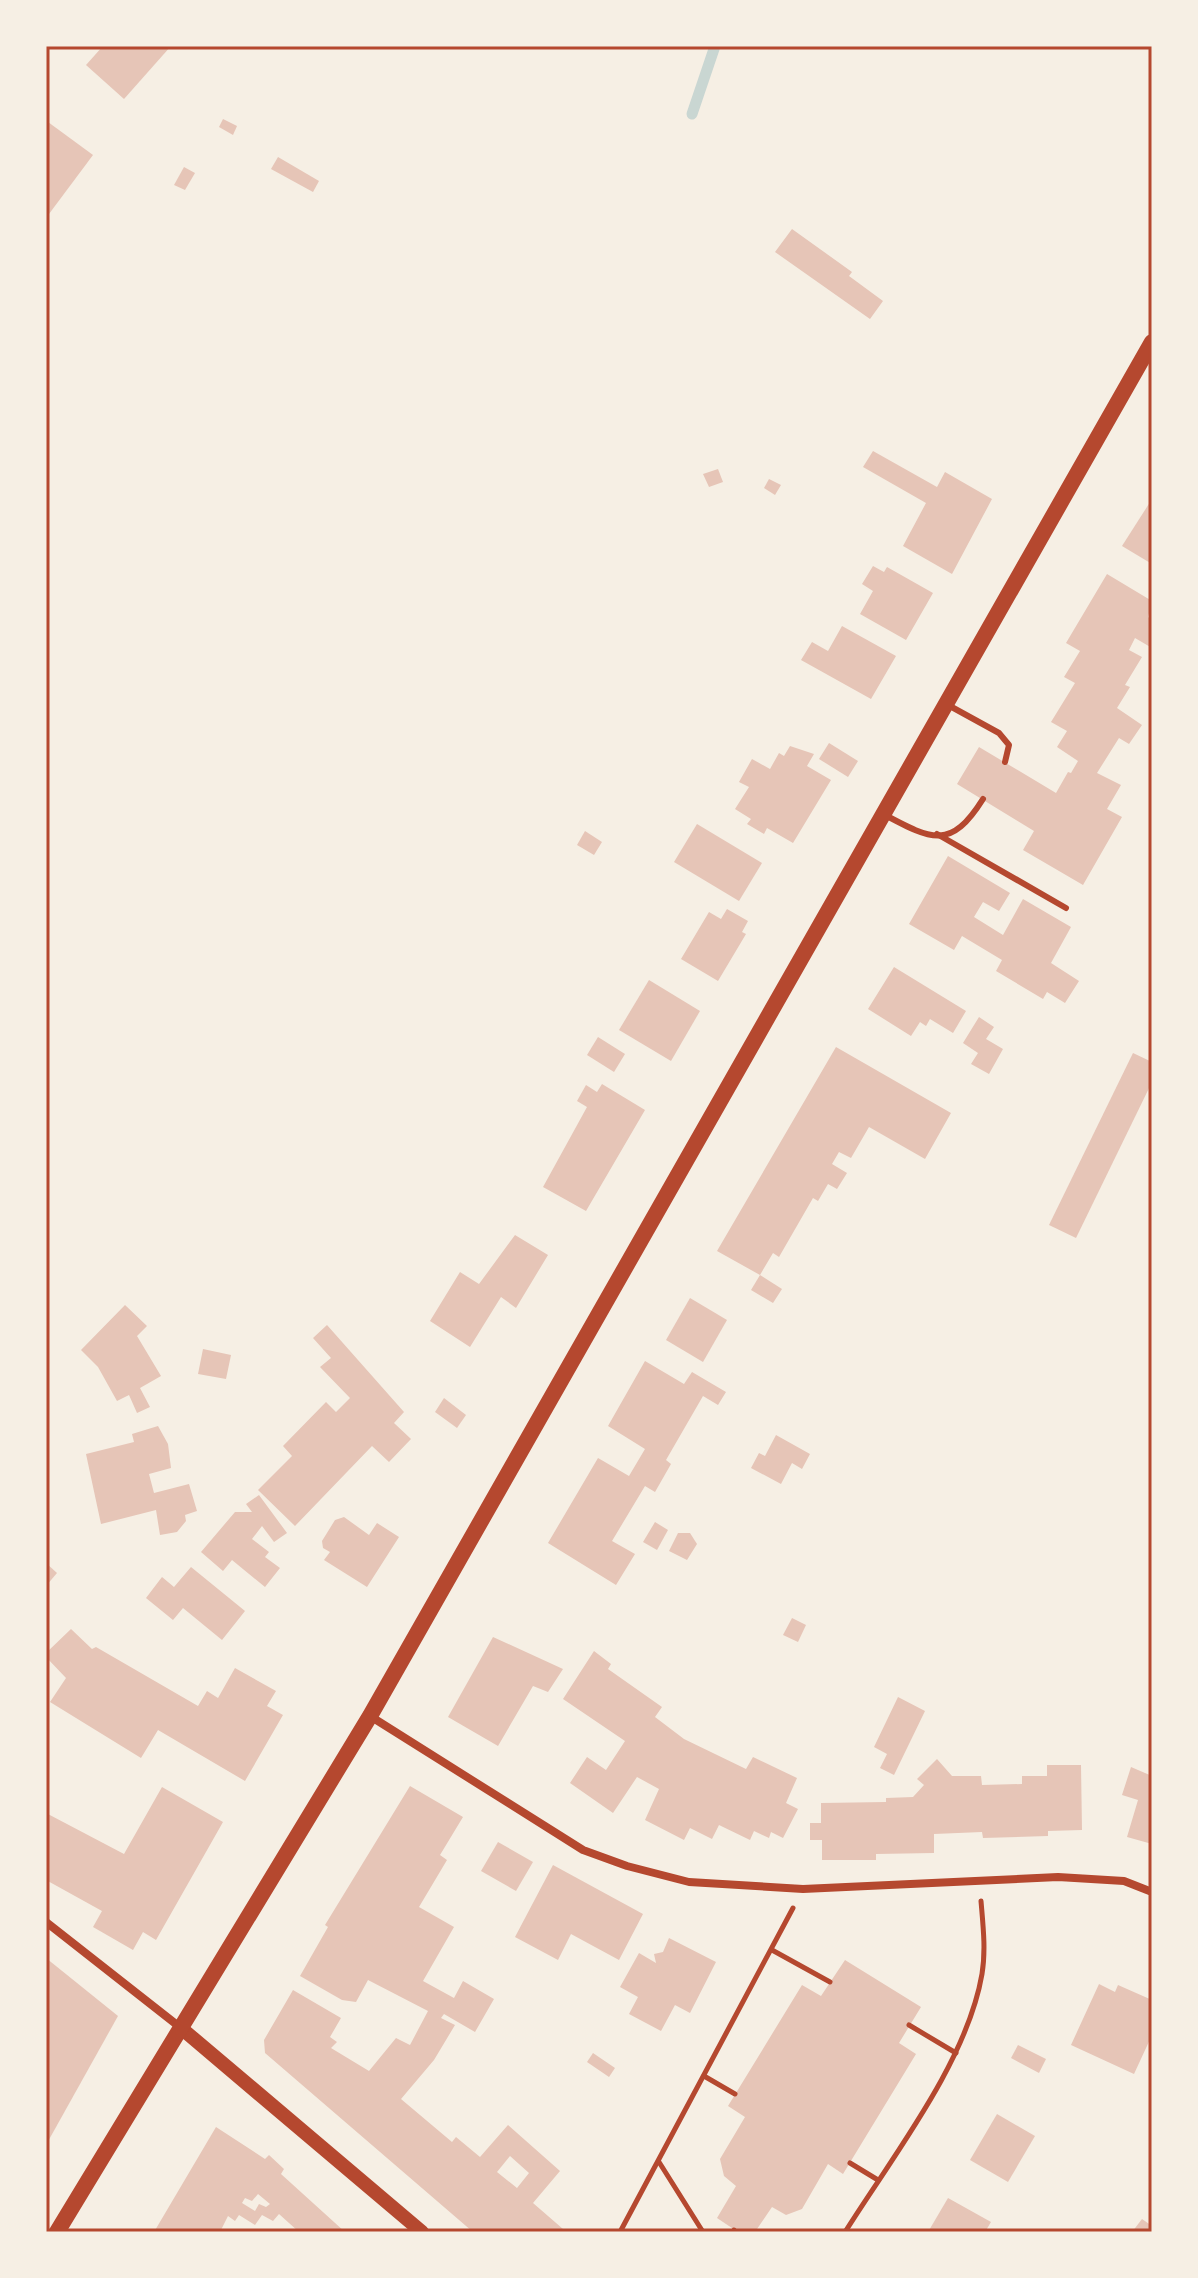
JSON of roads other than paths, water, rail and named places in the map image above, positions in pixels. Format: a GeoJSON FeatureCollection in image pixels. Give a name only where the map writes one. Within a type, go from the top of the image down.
{"type":"FeatureCollection","features":[{"type":"Feature","properties":{"kind":"main road"},"geometry":{"type":"LineString","coordinates":[[57,2232],[370,1716],[1152,342]]}},
{"type":"Feature","properties":{"kind":"street"},"geometry":{"type":"LineString","coordinates":[[370,1716],[583,1850],[627,1866],[689,1882],[803,1889],[1058,1877],[1124,1881],[1152,1892]]}},
{"type":"Feature","properties":{"kind":"street"},"geometry":{"type":"LineString","coordinates":[[46,1922],[181,2028],[422,2232]]}},
{"type":"Feature","properties":{"kind":"lane"},"geometry":{"type":"LineString","coordinates":[[946,704],[999,733],[1009,745],[1005,762]]}},
{"type":"Feature","properties":{"kind":"lane"},"geometry":{"type":"LineString","coordinates":[[885,815],[924,836],[937,834],[966,826],[983,799]]}},
{"type":"Feature","properties":{"kind":"lane"},"geometry":{"type":"LineString","coordinates":[[937,834],[1066,908]]}},
{"type":"Feature","properties":{"kind":"waterway"},"geometry":{"type":"LineString","coordinates":[[692,114],[715,46]]}}]}
